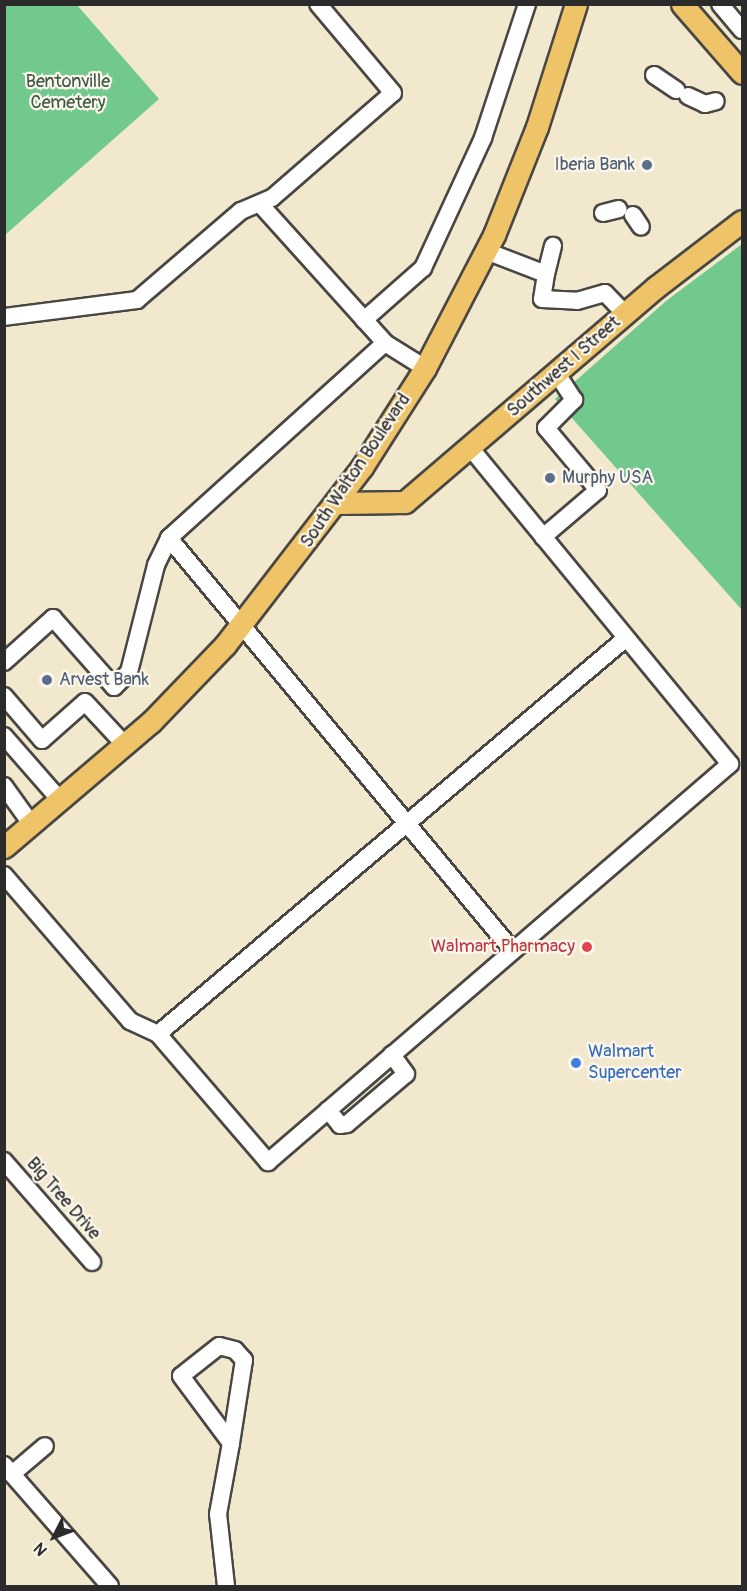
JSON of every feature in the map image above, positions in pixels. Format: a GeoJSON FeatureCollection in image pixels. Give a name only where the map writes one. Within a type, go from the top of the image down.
{"type":"FeatureCollection","features":[{"type":"Feature","properties":{"kind":"main road","name":"South Walton Boulevard"},"geometry":{"type":"LineString","coordinates":[[4,847],[61,801],[124,744],[240,628],[338,502],[362,467],[425,368],[486,251],[537,127],[576,4]]}},
{"type":"Feature","properties":{"kind":"main road"},"geometry":{"type":"LineString","coordinates":[[690,8],[739,61]]}},
{"type":"Feature","properties":{"kind":"main road","name":"Southwest I Street"},"geometry":{"type":"LineString","coordinates":[[338,502],[383,505],[405,502],[625,314],[742,221]]}},
{"type":"Feature","properties":{"kind":"main road"},"geometry":{"type":"LineString","coordinates":[[362,467],[372,494],[383,505]]}},
{"type":"Feature","properties":{"kind":"street"},"geometry":{"type":"LineString","coordinates":[[4,317],[136,300],[241,211],[260,204],[393,93],[318,4]]}},
{"type":"Feature","properties":{"kind":"street"},"geometry":{"type":"LineString","coordinates":[[364,321],[423,268],[483,138],[528,4]]}},
{"type":"Feature","properties":{"kind":"street"},"geometry":{"type":"LineString","coordinates":[[720,4],[742,30]]}},
{"type":"Feature","properties":{"kind":"street"},"geometry":{"type":"LineString","coordinates":[[654,75],[682,93],[705,104],[716,101]]}},
{"type":"Feature","properties":{"kind":"street"},"geometry":{"type":"LineString","coordinates":[[260,204],[385,343],[425,368]]}},
{"type":"Feature","properties":{"kind":"street"},"geometry":{"type":"LineString","coordinates":[[553,246],[542,299],[578,301],[605,293],[625,314]]}},
{"type":"Feature","properties":{"kind":"street"},"geometry":{"type":"LineString","coordinates":[[486,251],[546,274]]}},
{"type":"Feature","properties":{"kind":"street"},"geometry":{"type":"LineString","coordinates":[[4,662],[53,618],[114,687],[129,672],[156,565],[169,538],[385,343]]}},
{"type":"Feature","properties":{"kind":"street"},"geometry":{"type":"LineString","coordinates":[[543,537],[598,490],[546,428],[574,400],[557,374]]}},
{"type":"Feature","properties":{"kind":"street"},"geometry":{"type":"LineString","coordinates":[[4,875],[130,1021],[158,1034],[268,1162],[328,1110],[397,1062],[513,951],[730,764],[625,639],[470,447]]}},
{"type":"Feature","properties":{"kind":"street"},"geometry":{"type":"LineString","coordinates":[[169,538],[240,628],[513,951]]}},
{"type":"Feature","properties":{"kind":"street"},"geometry":{"type":"LineString","coordinates":[[158,1034],[625,639]]}},
{"type":"Feature","properties":{"kind":"street"},"geometry":{"type":"LineString","coordinates":[[4,696],[42,740],[85,702],[124,744]]}},
{"type":"Feature","properties":{"kind":"street"},"geometry":{"type":"LineString","coordinates":[[4,736],[61,801]]}},
{"type":"Feature","properties":{"kind":"street"},"geometry":{"type":"LineString","coordinates":[[5,787],[32,825]]}},
{"type":"Feature","properties":{"kind":"street"},"geometry":{"type":"LineString","coordinates":[[328,1110],[340,1125],[406,1074],[397,1062]]}},
{"type":"Feature","properties":{"kind":"street","name":"Big Tree Drive"},"geometry":{"type":"LineString","coordinates":[[4,1161],[92,1262]]}},
{"type":"Feature","properties":{"kind":"street"},"geometry":{"type":"LineString","coordinates":[[226,1587],[216,1535],[231,1443],[243,1360],[235,1350],[219,1346],[181,1376],[231,1443]]}},
{"type":"Feature","properties":{"kind":"street"},"geometry":{"type":"LineString","coordinates":[[45,1446],[8,1469],[110,1587]]}},
{"type":"Feature","properties":{"kind":"green space","name":"Bentonville Cemetery"},"geometry":{"type":"Polygon","coordinates":[[[5,4],[77,5],[159,99],[5,235],[5,4]]]}},
{"type":"Feature","properties":{"kind":"green space"},"geometry":{"type":"Polygon","coordinates":[[[742,244],[742,610],[555,399],[666,301],[742,244]]]}},
{"type":"Feature","properties":{"kind":"place","name":"Iberia Bank"},"geometry":{"type":"Point","coordinates":[647,165]}},
{"type":"Feature","properties":{"kind":"place","name":"Murphy USA"},"geometry":{"type":"Point","coordinates":[550,478]}},
{"type":"Feature","properties":{"kind":"place","name":"Arvest Bank"},"geometry":{"type":"Point","coordinates":[47,680]}},
{"type":"Feature","properties":{"kind":"place","name":"Walmart Pharmacy"},"geometry":{"type":"Point","coordinates":[587,947]}},
{"type":"Feature","properties":{"kind":"place","name":"Walmart Supercenter"},"geometry":{"type":"Point","coordinates":[576,1063]}}]}
